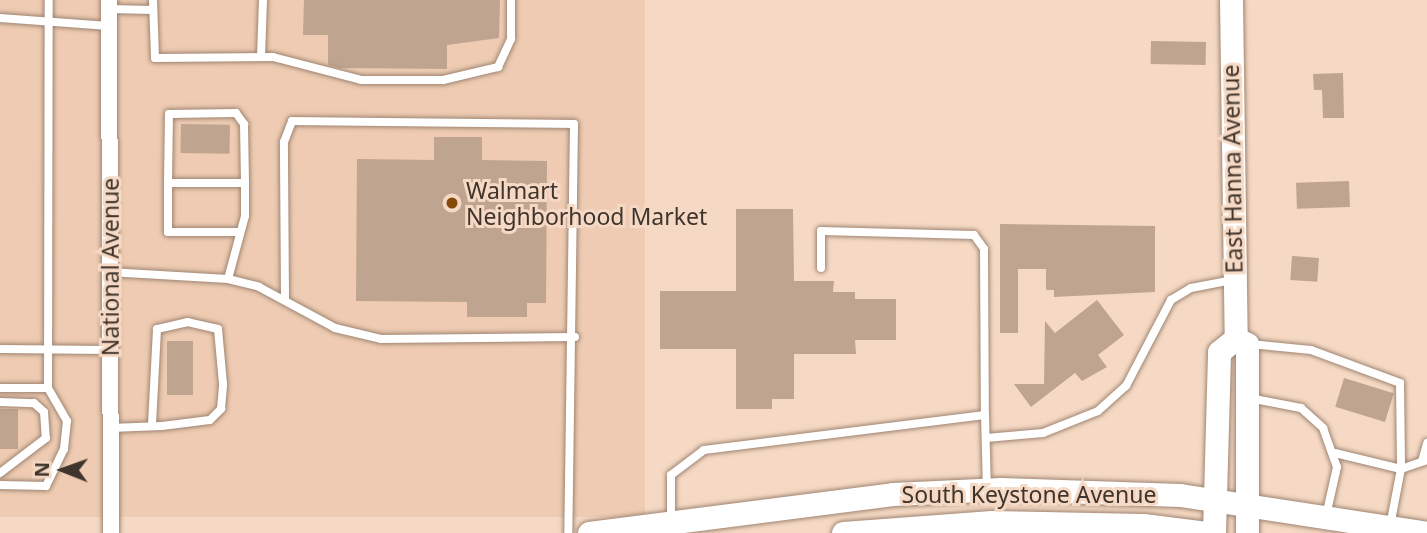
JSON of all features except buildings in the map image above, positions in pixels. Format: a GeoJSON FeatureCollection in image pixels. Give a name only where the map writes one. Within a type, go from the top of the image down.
{"type":"FeatureCollection","features":[{"type":"Feature","properties":{"kind":"main road","name":"East Hanna Avenue"},"geometry":{"type":"LineString","coordinates":[[1231,0],[1233,280],[1248,398],[1247,533]]}},
{"type":"Feature","properties":{"kind":"main road"},"geometry":{"type":"LineString","coordinates":[[1214,533],[1219,352],[1241,341]]}},
{"type":"Feature","properties":{"kind":"main road","name":"South Keystone Avenue"},"geometry":{"type":"LineString","coordinates":[[589,533],[672,528],[892,494],[987,490],[1215,499],[1427,533]]}},
{"type":"Feature","properties":{"kind":"main road","name":"South Keystone Avenue"},"geometry":{"type":"LineString","coordinates":[[843,533],[992,527],[1206,533]]}},
{"type":"Feature","properties":{"kind":"street","name":"National Avenue"},"geometry":{"type":"LineString","coordinates":[[109,12],[111,533]]}},
{"type":"Feature","properties":{"kind":"lane"},"geometry":{"type":"LineString","coordinates":[[0,485],[47,486],[64,449],[67,421],[48,388],[49,0]]}},
{"type":"Feature","properties":{"kind":"lane"},"geometry":{"type":"LineString","coordinates":[[153,0],[155,58],[261,57],[360,80],[484,74],[506,56],[511,0]]}},
{"type":"Feature","properties":{"kind":"lane"},"geometry":{"type":"LineString","coordinates":[[261,57],[263,0]]}},
{"type":"Feature","properties":{"kind":"lane"},"geometry":{"type":"LineString","coordinates":[[0,18],[49,24],[109,12],[153,10]]}},
{"type":"Feature","properties":{"kind":"lane"},"geometry":{"type":"LineString","coordinates":[[228,279],[240,232],[245,183],[244,124],[236,113],[169,114],[168,232],[240,232]]}},
{"type":"Feature","properties":{"kind":"lane"},"geometry":{"type":"LineString","coordinates":[[285,299],[284,142],[292,121],[568,122],[578,130],[575,337],[568,533]]}},
{"type":"Feature","properties":{"kind":"lane"},"geometry":{"type":"LineString","coordinates":[[168,183],[245,183]]}},
{"type":"Feature","properties":{"kind":"lane"},"geometry":{"type":"LineString","coordinates":[[821,268],[821,231],[974,235],[984,249],[987,490]]}},
{"type":"Feature","properties":{"kind":"lane"},"geometry":{"type":"LineString","coordinates":[[109,272],[228,279],[285,299],[335,328],[381,338],[575,337]]}},
{"type":"Feature","properties":{"kind":"lane"},"geometry":{"type":"LineString","coordinates":[[986,438],[1043,433],[1098,411],[1125,386],[1171,300],[1191,288],[1233,280]]}},
{"type":"Feature","properties":{"kind":"lane"},"geometry":{"type":"LineString","coordinates":[[110,428],[152,426],[211,420],[221,410],[218,329],[188,322],[157,329],[152,426]]}},
{"type":"Feature","properties":{"kind":"lane"},"geometry":{"type":"LineString","coordinates":[[1241,341],[1311,349],[1397,379],[1401,469],[1390,526]]}},
{"type":"Feature","properties":{"kind":"lane"},"geometry":{"type":"LineString","coordinates":[[0,349],[110,350]]}},
{"type":"Feature","properties":{"kind":"lane"},"geometry":{"type":"LineString","coordinates":[[0,388],[48,388]]}},
{"type":"Feature","properties":{"kind":"lane"},"geometry":{"type":"LineString","coordinates":[[1248,398],[1301,408],[1323,428],[1335,453],[1326,516]]}},
{"type":"Feature","properties":{"kind":"lane"},"geometry":{"type":"LineString","coordinates":[[0,402],[34,403],[44,412],[46,438],[0,473]]}},
{"type":"Feature","properties":{"kind":"lane"},"geometry":{"type":"LineString","coordinates":[[672,528],[671,475],[705,450],[985,415]]}},
{"type":"Feature","properties":{"kind":"lane"},"geometry":{"type":"LineString","coordinates":[[1335,453],[1401,469],[1425,460],[1427,443]]}},
{"type":"Feature","properties":{"kind":"shaded area"},"geometry":{"type":"Polygon","coordinates":[[[0,0],[645,0],[645,517],[0,517],[0,0]]]}},
{"type":"Feature","properties":{"kind":"place","name":"Walmart Neighborhood Market"},"geometry":{"type":"Point","coordinates":[452,203]}}]}
